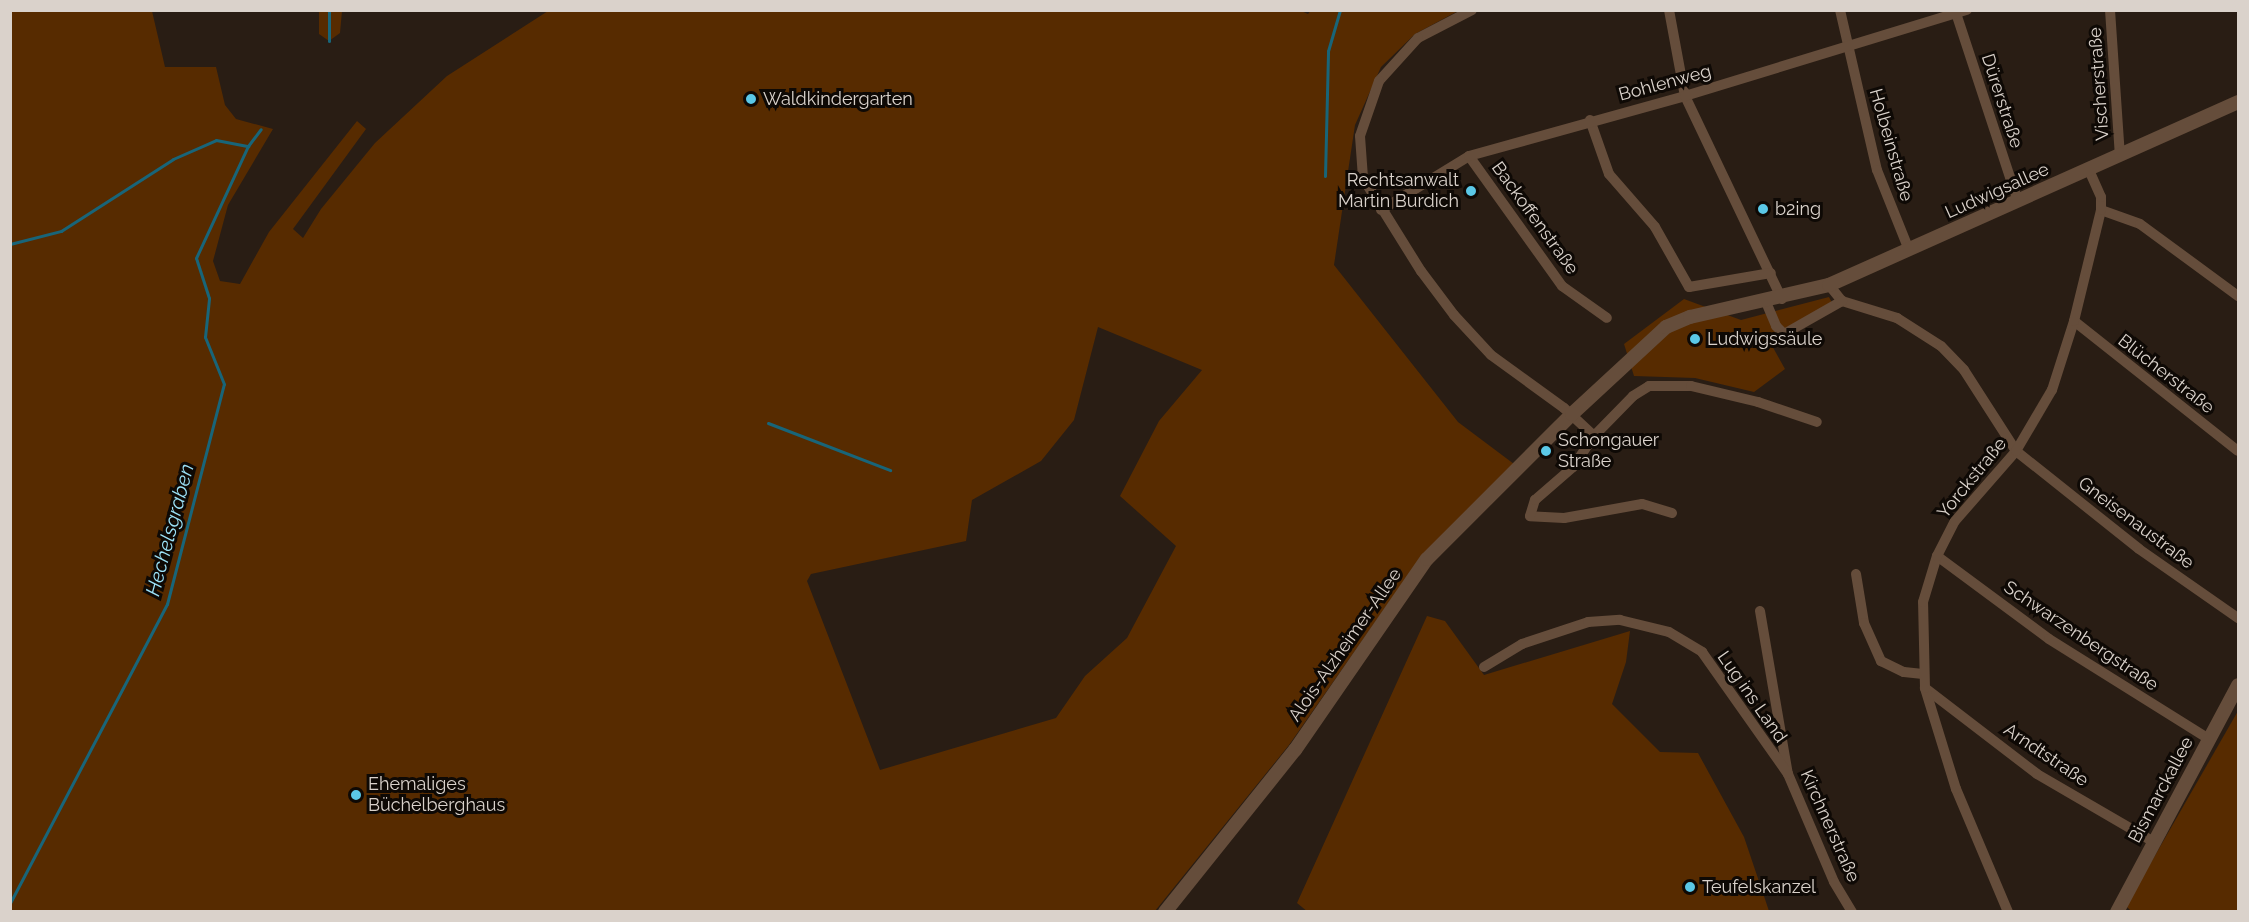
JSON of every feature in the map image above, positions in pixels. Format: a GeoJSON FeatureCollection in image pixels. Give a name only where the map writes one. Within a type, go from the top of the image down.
{"type":"FeatureCollection","features":[{"type":"Feature","properties":{"kind":"street"},"geometry":{"type":"LineString","coordinates":[[1472,10],[1418,38],[1397,58],[1370,100],[1360,136],[1363,178],[1421,271],[1491,355],[1572,414],[1594,436]]}},
{"type":"Feature","properties":{"kind":"street"},"geometry":{"type":"LineString","coordinates":[[1669,10],[1685,96],[1782,298]]}},
{"type":"Feature","properties":{"kind":"street","name":"Holbeinstraße"},"geometry":{"type":"LineString","coordinates":[[1840,10],[1877,170],[1908,250]]}},
{"type":"Feature","properties":{"kind":"street","name":"Bohlenweg"},"geometry":{"type":"LineString","coordinates":[[1381,210],[1469,156],[1590,120],[1685,96],[1967,10]]}},
{"type":"Feature","properties":{"kind":"street","name":"Vischerstraße"},"geometry":{"type":"LineString","coordinates":[[2110,10],[2120,156]]}},
{"type":"Feature","properties":{"kind":"street","name":"Dürerstraße"},"geometry":{"type":"LineString","coordinates":[[1955,12],[2018,202]]}},
{"type":"Feature","properties":{"kind":"street","name":"Ludwigsallee"},"geometry":{"type":"LineString","coordinates":[[1572,414],[1666,327],[1690,317],[1766,302],[1830,285],[2238,102]]}},
{"type":"Feature","properties":{"kind":"street"},"geometry":{"type":"LineString","coordinates":[[1590,120],[1609,174],[1655,227],[1689,287],[1771,273]]}},
{"type":"Feature","properties":{"kind":"street","name":"Backoffenstraße"},"geometry":{"type":"LineString","coordinates":[[1469,156],[1562,286],[1607,318]]}},
{"type":"Feature","properties":{"kind":"street","name":"Yorckstraße"},"geometry":{"type":"LineString","coordinates":[[2008,912],[1956,789],[1925,688],[1923,602],[1937,556],[1955,521],[2016,451],[2052,390],[2074,321],[2101,210],[2101,197],[2089,170]]}},
{"type":"Feature","properties":{"kind":"street"},"geometry":{"type":"LineString","coordinates":[[2101,210],[2140,224],[2237,293]]}},
{"type":"Feature","properties":{"kind":"street"},"geometry":{"type":"LineString","coordinates":[[1766,302],[1776,326],[1784,334],[1842,301],[1830,285]]}},
{"type":"Feature","properties":{"kind":"street","name":"Gneisenaustraße"},"geometry":{"type":"LineString","coordinates":[[1842,301],[1897,318],[1941,346],[1964,370],[2016,451],[2139,549],[2238,618]]}},
{"type":"Feature","properties":{"kind":"street","name":"Blücherstraße"},"geometry":{"type":"LineString","coordinates":[[2074,321],[2238,451]]}},
{"type":"Feature","properties":{"kind":"street"},"geometry":{"type":"LineString","coordinates":[[1672,513],[1642,504],[1564,519],[1530,516],[1535,500],[1573,467],[1594,436],[1633,396],[1649,386],[1691,386],[1758,402],[1817,422]]}},
{"type":"Feature","properties":{"kind":"street","name":"Alois-Alzheimer-Allee"},"geometry":{"type":"LineString","coordinates":[[1165,912],[1295,750],[1427,559],[1572,414]]}},
{"type":"Feature","properties":{"kind":"street","name":"Schwarzenbergstraße"},"geometry":{"type":"LineString","coordinates":[[1937,556],[2049,639],[2209,739]]}},
{"type":"Feature","properties":{"kind":"street"},"geometry":{"type":"LineString","coordinates":[[1856,574],[1864,623],[1881,661],[1904,672],[1923,674]]}},
{"type":"Feature","properties":{"kind":"street","name":"Kirchnerstraße"},"geometry":{"type":"LineString","coordinates":[[1760,611],[1788,774],[1834,882],[1852,912]]}},
{"type":"Feature","properties":{"kind":"street","name":"Lug ins Land"},"geometry":{"type":"LineString","coordinates":[[1484,667],[1522,644],[1588,622],[1620,620],[1669,633],[1702,652],[1788,774]]}},
{"type":"Feature","properties":{"kind":"street","name":"Bismarckallee"},"geometry":{"type":"LineString","coordinates":[[2117,912],[2238,685]]}},
{"type":"Feature","properties":{"kind":"street","name":"Arndtstraße"},"geometry":{"type":"LineString","coordinates":[[1925,688],[2037,774],[2154,842]]}},
{"type":"Feature","properties":{"kind":"shaded area"},"geometry":{"type":"Polygon","coordinates":[[[1299,10],[1308,14],[1311,10],[1458,11],[1415,34],[1381,67],[1355,125],[1334,265],[1458,422],[1514,464],[1422,555],[1289,745],[1155,911],[11,911],[10,11],[152,11],[165,67],[216,67],[225,105],[236,119],[273,129],[228,205],[213,261],[220,281],[240,284],[269,232],[357,121],[366,129],[293,229],[303,238],[321,209],[375,143],[447,76],[548,11],[1299,10]],[[1098,327],[1074,420],[1041,461],[972,500],[966,541],[811,574],[807,581],[880,770],[1056,718],[1085,676],[1127,638],[1176,546],[1120,496],[1159,421],[1202,370],[1098,327]]]}},
{"type":"Feature","properties":{"kind":"shaded area"},"geometry":{"type":"Polygon","coordinates":[[[319,11],[342,11],[340,33],[329,41],[319,34],[319,11]]]}},
{"type":"Feature","properties":{"kind":"shaded area"},"geometry":{"type":"Polygon","coordinates":[[[1829,297],[1833,305],[1777,332],[1771,344],[1785,369],[1754,392],[1695,378],[1634,376],[1624,344],[1684,299],[1741,320],[1829,297]]]}},
{"type":"Feature","properties":{"kind":"shaded area"},"geometry":{"type":"Polygon","coordinates":[[[1427,616],[1445,621],[1484,675],[1630,631],[1626,662],[1612,704],[1660,752],[1698,753],[1744,837],[1769,911],[1308,912],[1297,903],[1427,616]]]}},
{"type":"Feature","properties":{"kind":"shaded area"},"geometry":{"type":"Polygon","coordinates":[[[2238,711],[2238,911],[2131,911],[2126,906],[2238,711]]]}},
{"type":"Feature","properties":{"kind":"waterway"},"geometry":{"type":"LineString","coordinates":[[329,10],[329,41]]}},
{"type":"Feature","properties":{"kind":"waterway"},"geometry":{"type":"LineString","coordinates":[[1325,176],[1328,51],[1340,10]]}},
{"type":"Feature","properties":{"kind":"waterway","name":"Hechelsgraben"},"geometry":{"type":"LineString","coordinates":[[10,903],[167,604],[224,384],[205,337],[209,298],[196,258],[248,146],[261,129]]}},
{"type":"Feature","properties":{"kind":"waterway"},"geometry":{"type":"LineString","coordinates":[[10,244],[61,231],[173,159],[216,140],[248,146]]}},
{"type":"Feature","properties":{"kind":"waterway"},"geometry":{"type":"LineString","coordinates":[[768,423],[890,470]]}},
{"type":"Feature","properties":{"kind":"place","name":"Waldkindergarten"},"geometry":{"type":"Point","coordinates":[751,99]}},
{"type":"Feature","properties":{"kind":"place","name":"Rechtsanwalt Martin Burdich"},"geometry":{"type":"Point","coordinates":[1471,191]}},
{"type":"Feature","properties":{"kind":"place","name":"b2ing"},"geometry":{"type":"Point","coordinates":[1763,209]}},
{"type":"Feature","properties":{"kind":"place","name":"Ludwigssäule"},"geometry":{"type":"Point","coordinates":[1695,339]}},
{"type":"Feature","properties":{"kind":"place","name":"Schongauer Straße"},"geometry":{"type":"Point","coordinates":[1546,451]}},
{"type":"Feature","properties":{"kind":"place","name":"Ehemaliges Büchelberghaus"},"geometry":{"type":"Point","coordinates":[356,795]}},
{"type":"Feature","properties":{"kind":"place","name":"Teufelskanzel"},"geometry":{"type":"Point","coordinates":[1690,887]}}]}
